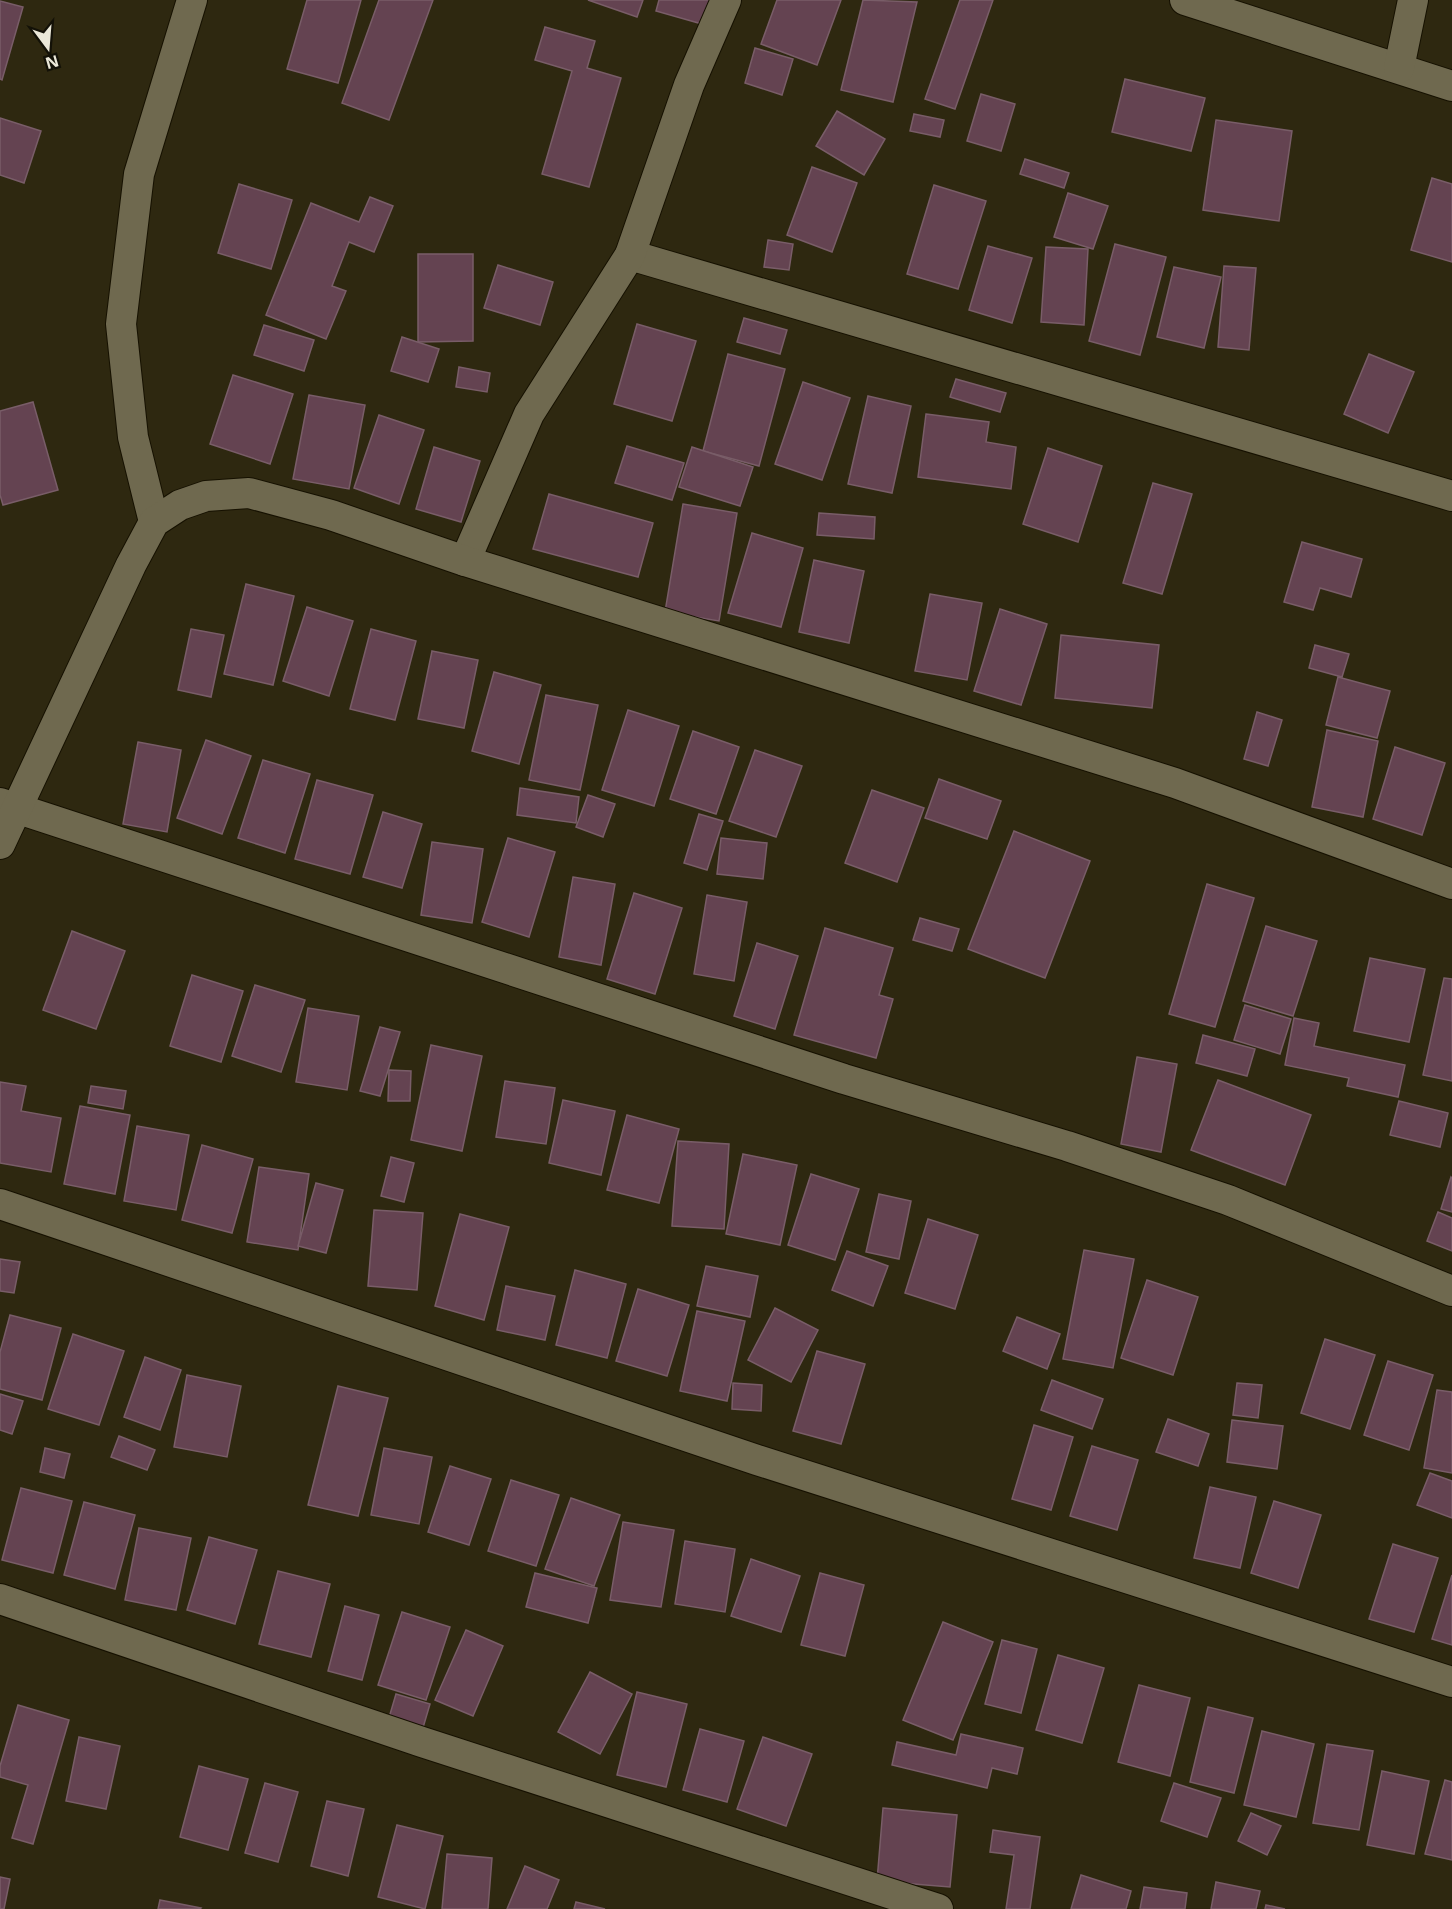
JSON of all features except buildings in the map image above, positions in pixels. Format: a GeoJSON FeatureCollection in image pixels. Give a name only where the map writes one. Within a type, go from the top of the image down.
{"type":"FeatureCollection","features":[{"type":"Feature","properties":{"kind":"street"},"geometry":{"type":"LineString","coordinates":[[154,522],[133,437],[121,324],[139,174],[192,0]]}},
{"type":"Feature","properties":{"kind":"street"},"geometry":{"type":"LineString","coordinates":[[465,561],[529,414],[630,255],[689,85],[726,0]]}},
{"type":"Feature","properties":{"kind":"street"},"geometry":{"type":"LineString","coordinates":[[1185,0],[1452,86]]}},
{"type":"Feature","properties":{"kind":"street"},"geometry":{"type":"LineString","coordinates":[[1399,68],[1413,0]]}},
{"type":"Feature","properties":{"kind":"street"},"geometry":{"type":"LineString","coordinates":[[630,255],[1452,496]]}},
{"type":"Feature","properties":{"kind":"street"},"geometry":{"type":"LineString","coordinates":[[0,844],[9,806],[154,522],[180,505],[206,496],[249,493],[331,515],[465,561],[1175,783],[1452,884]]}},
{"type":"Feature","properties":{"kind":"street"},"geometry":{"type":"LineString","coordinates":[[9,806],[843,1079],[1066,1146],[1228,1200],[1452,1291]]}},
{"type":"Feature","properties":{"kind":"street"},"geometry":{"type":"LineString","coordinates":[[0,1204],[757,1460],[1452,1682]]}},
{"type":"Feature","properties":{"kind":"street"},"geometry":{"type":"LineString","coordinates":[[0,1599],[433,1745],[938,1909]]}}]}
